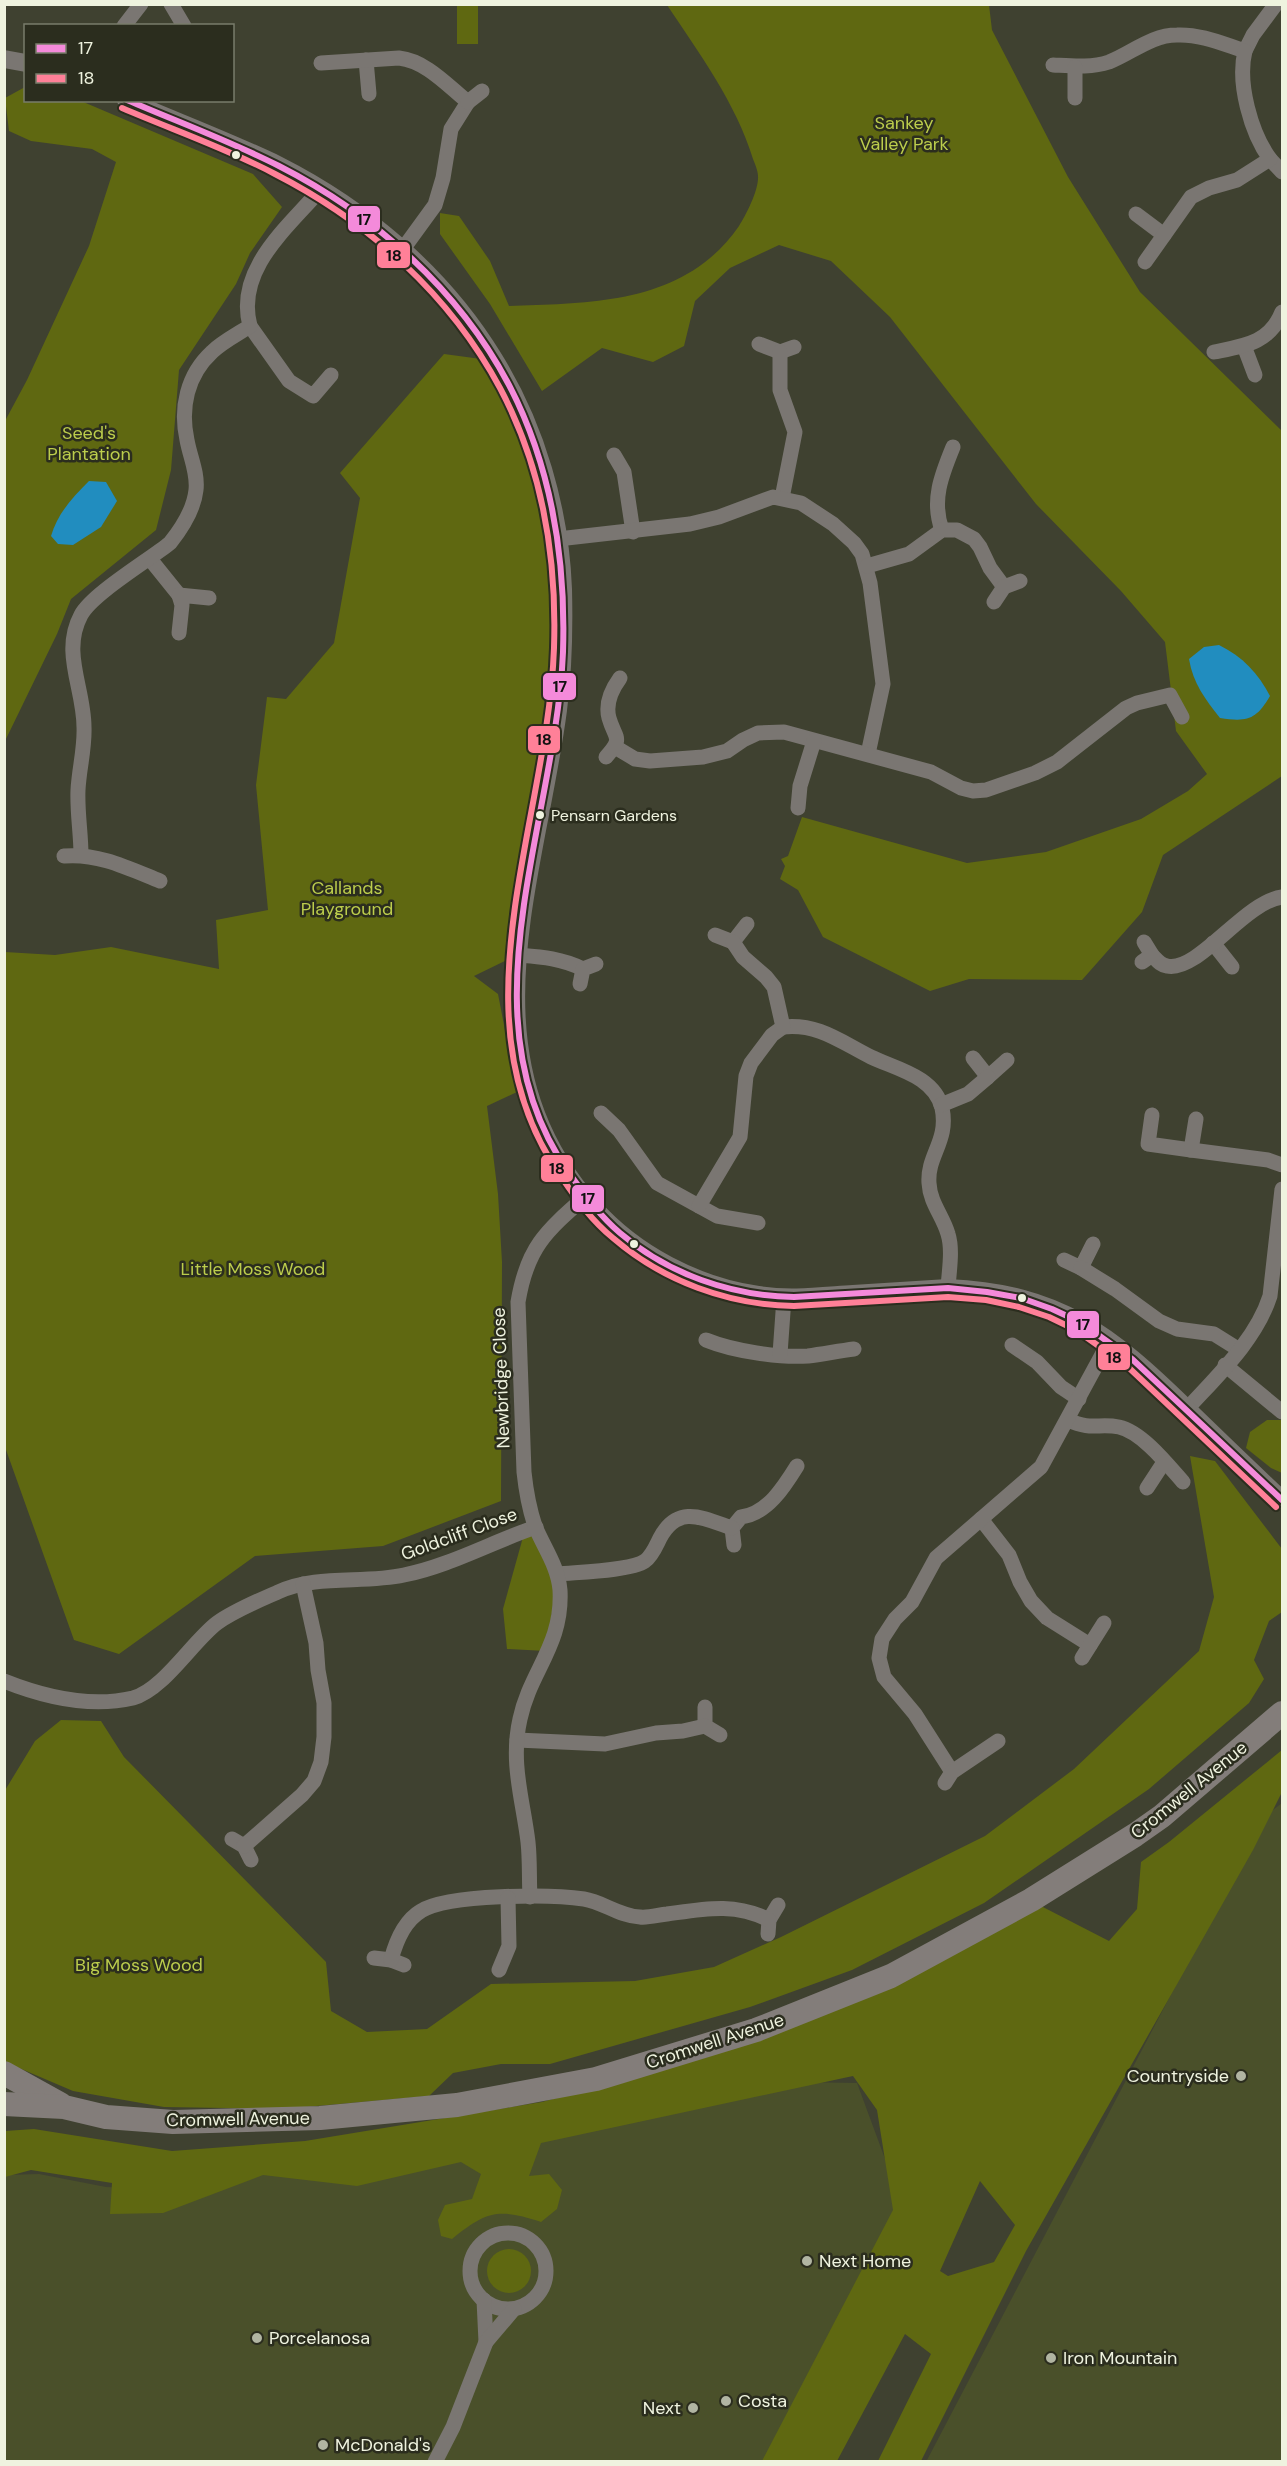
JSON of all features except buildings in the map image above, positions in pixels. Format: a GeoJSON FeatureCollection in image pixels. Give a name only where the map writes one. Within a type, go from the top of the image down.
{"type":"FeatureCollection","features":[{"type":"Feature","properties":{"kind":"main road","name":"Cromwell Avenue"},"geometry":{"type":"LineString","coordinates":[[4,2104],[64,2107],[106,2117],[172,2121],[320,2118],[457,2105],[596,2079],[756,2030],[891,1976],[1031,1900],[1161,1816],[1282,1713]]}},
{"type":"Feature","properties":{"kind":"main road","name":"Cromwell Avenue"},"geometry":{"type":"LineString","coordinates":[[4,2073],[64,2107]]}},
{"type":"Feature","properties":{"kind":"street"},"geometry":{"type":"LineString","coordinates":[[126,24],[141,4]]}},
{"type":"Feature","properties":{"kind":"street"},"geometry":{"type":"LineString","coordinates":[[171,4],[183,24]]}},
{"type":"Feature","properties":{"kind":"street"},"geometry":{"type":"LineString","coordinates":[[1276,4],[1253,35],[1245,51],[1243,84],[1257,137],[1270,159],[1282,172]]}},
{"type":"Feature","properties":{"kind":"street"},"geometry":{"type":"LineString","coordinates":[[1053,65],[1076,67],[1101,64],[1156,38],[1179,34],[1206,38],[1245,51]]}},
{"type":"Feature","properties":{"kind":"street"},"geometry":{"type":"LineString","coordinates":[[4,59],[24,63]]}},
{"type":"Feature","properties":{"kind":"street"},"geometry":{"type":"LineString","coordinates":[[321,63],[410,59],[420,64],[468,102]]}},
{"type":"Feature","properties":{"kind":"street"},"geometry":{"type":"LineString","coordinates":[[366,60],[369,94]]}},
{"type":"Feature","properties":{"kind":"street"},"geometry":{"type":"LineString","coordinates":[[1075,99],[1076,67]]}},
{"type":"Feature","properties":{"kind":"street"},"geometry":{"type":"LineString","coordinates":[[403,249],[435,205],[441,186],[451,129],[468,102],[482,91]]}},
{"type":"Feature","properties":{"kind":"street"},"geometry":{"type":"LineString","coordinates":[[131,102],[279,166],[370,223],[403,249],[453,301],[496,361],[533,438],[548,487],[558,539],[563,587],[558,708],[521,916],[515,999],[518,1037],[526,1084],[541,1127],[552,1148],[585,1197],[615,1228],[656,1259],[707,1282],[736,1291],[784,1298],[948,1288],[1004,1293],[1031,1301],[1083,1323],[1110,1340],[1144,1367],[1282,1500]]}},
{"type":"Feature","properties":{"kind":"street"},"geometry":{"type":"LineString","coordinates":[[1145,262],[1185,204],[1198,192],[1237,180],[1270,159]]}},
{"type":"Feature","properties":{"kind":"street"},"geometry":{"type":"LineString","coordinates":[[320,190],[271,247],[253,274],[246,298],[246,313],[250,326],[289,381],[313,396],[331,375]]}},
{"type":"Feature","properties":{"kind":"street"},"geometry":{"type":"LineString","coordinates":[[1136,214],[1164,235]]}},
{"type":"Feature","properties":{"kind":"street"},"geometry":{"type":"LineString","coordinates":[[1214,352],[1259,341],[1275,326],[1282,312]]}},
{"type":"Feature","properties":{"kind":"street"},"geometry":{"type":"LineString","coordinates":[[81,855],[78,794],[85,729],[84,711],[74,670],[74,639],[81,615],[96,598],[150,559],[170,543],[179,532],[192,505],[196,490],[196,474],[186,427],[185,397],[190,380],[200,364],[213,351],[250,326]]}},
{"type":"Feature","properties":{"kind":"street"},"geometry":{"type":"LineString","coordinates":[[759,344],[787,349],[780,390],[795,432],[782,498]]}},
{"type":"Feature","properties":{"kind":"street"},"geometry":{"type":"LineString","coordinates":[[1244,346],[1256,375]]}},
{"type":"Feature","properties":{"kind":"street"},"geometry":{"type":"LineString","coordinates":[[942,530],[938,518],[938,490],[953,447]]}},
{"type":"Feature","properties":{"kind":"street"},"geometry":{"type":"LineString","coordinates":[[614,455],[624,472],[633,531]]}},
{"type":"Feature","properties":{"kind":"street"},"geometry":{"type":"LineString","coordinates":[[558,539],[706,521],[765,500],[782,498],[801,503],[845,533],[862,554],[867,566],[883,684],[868,754]]}},
{"type":"Feature","properties":{"kind":"street"},"geometry":{"type":"LineString","coordinates":[[867,566],[909,554],[942,530],[957,530],[974,539],[1004,587]]}},
{"type":"Feature","properties":{"kind":"street"},"geometry":{"type":"LineString","coordinates":[[150,559],[180,595],[182,605],[179,633]]}},
{"type":"Feature","properties":{"kind":"street"},"geometry":{"type":"LineString","coordinates":[[994,602],[1004,587],[1020,581]]}},
{"type":"Feature","properties":{"kind":"street"},"geometry":{"type":"LineString","coordinates":[[180,595],[209,598]]}},
{"type":"Feature","properties":{"kind":"street"},"geometry":{"type":"LineString","coordinates":[[620,678],[610,692],[609,717],[617,734],[611,752],[650,761],[716,755],[742,740],[771,731],[784,732],[931,772],[961,788],[974,791],[986,790],[1035,773],[1057,762],[1126,708],[1137,703],[1170,695],[1182,717]]}},
{"type":"Feature","properties":{"kind":"street"},"geometry":{"type":"LineString","coordinates":[[798,808],[800,786],[814,741]]}},
{"type":"Feature","properties":{"kind":"street"},"geometry":{"type":"LineString","coordinates":[[64,856],[81,855],[108,861],[160,881]]}},
{"type":"Feature","properties":{"kind":"street"},"geometry":{"type":"LineString","coordinates":[[1144,942],[1147,959],[1174,966],[1193,959],[1247,913],[1273,898],[1282,897]]}},
{"type":"Feature","properties":{"kind":"street"},"geometry":{"type":"LineString","coordinates":[[733,942],[747,924]]}},
{"type":"Feature","properties":{"kind":"street"},"geometry":{"type":"LineString","coordinates":[[715,935],[733,942],[742,957],[766,976],[774,987],[783,1027]]}},
{"type":"Feature","properties":{"kind":"street"},"geometry":{"type":"LineString","coordinates":[[1214,943],[1232,967]]}},
{"type":"Feature","properties":{"kind":"street"},"geometry":{"type":"LineString","coordinates":[[517,955],[564,960],[586,972]]}},
{"type":"Feature","properties":{"kind":"street"},"geometry":{"type":"LineString","coordinates":[[699,1206],[740,1137],[746,1076],[751,1063],[772,1035],[783,1027],[797,1025],[830,1034],[872,1058],[912,1073],[935,1094],[941,1105],[944,1131],[930,1170],[929,1183],[931,1198],[949,1236],[948,1288]]}},
{"type":"Feature","properties":{"kind":"street"},"geometry":{"type":"LineString","coordinates":[[973,1058],[988,1077]]}},
{"type":"Feature","properties":{"kind":"street"},"geometry":{"type":"LineString","coordinates":[[941,1105],[968,1094],[1007,1060]]}},
{"type":"Feature","properties":{"kind":"street"},"geometry":{"type":"LineString","coordinates":[[601,1113],[619,1130],[657,1183],[717,1216],[758,1222]]}},
{"type":"Feature","properties":{"kind":"street"},"geometry":{"type":"LineString","coordinates":[[1152,1115],[1148,1144],[1268,1160],[1282,1165]]}},
{"type":"Feature","properties":{"kind":"street"},"geometry":{"type":"LineString","coordinates":[[1191,1150],[1196,1119]]}},
{"type":"Feature","properties":{"kind":"street"},"geometry":{"type":"LineString","coordinates":[[1187,1409],[1257,1326],[1270,1296],[1282,1189]]}},
{"type":"Feature","properties":{"kind":"street","name":"Newbridge Close"},"geometry":{"type":"LineString","coordinates":[[530,1897],[528,1842],[516,1779],[517,1740],[525,1698],[552,1646],[559,1613],[558,1574],[536,1527],[527,1500],[518,1302],[522,1282],[537,1244],[585,1197]]}},
{"type":"Feature","properties":{"kind":"street"},"geometry":{"type":"LineString","coordinates":[[1081,1268],[1093,1244]]}},
{"type":"Feature","properties":{"kind":"street"},"geometry":{"type":"LineString","coordinates":[[1064,1260],[1115,1289],[1159,1321],[1177,1329],[1214,1334],[1238,1349]]}},
{"type":"Feature","properties":{"kind":"street"},"geometry":{"type":"LineString","coordinates":[[780,1354],[784,1298]]}},
{"type":"Feature","properties":{"kind":"street"},"geometry":{"type":"LineString","coordinates":[[706,1340],[720,1346],[806,1356],[854,1349]]}},
{"type":"Feature","properties":{"kind":"street"},"geometry":{"type":"LineString","coordinates":[[1000,1741],[949,1778],[915,1714],[884,1677],[879,1648],[887,1628],[912,1602],[936,1558],[1041,1467],[1110,1340]]}},
{"type":"Feature","properties":{"kind":"street"},"geometry":{"type":"LineString","coordinates":[[1012,1345],[1036,1362],[1061,1387],[1079,1399]]}},
{"type":"Feature","properties":{"kind":"street"},"geometry":{"type":"LineString","coordinates":[[1225,1365],[1282,1412]]}},
{"type":"Feature","properties":{"kind":"street"},"geometry":{"type":"LineString","coordinates":[[1068,1420],[1084,1426],[1118,1427],[1126,1430],[1141,1439],[1184,1482]]}},
{"type":"Feature","properties":{"kind":"street"},"geometry":{"type":"LineString","coordinates":[[1147,1488],[1164,1462]]}},
{"type":"Feature","properties":{"kind":"street"},"geometry":{"type":"LineString","coordinates":[[734,1545],[732,1528],[741,1517],[754,1516],[780,1492],[797,1466]]}},
{"type":"Feature","properties":{"kind":"street"},"geometry":{"type":"LineString","coordinates":[[558,1574],[634,1566],[646,1561],[670,1524],[682,1517],[695,1515],[732,1528]]}},
{"type":"Feature","properties":{"kind":"street"},"geometry":{"type":"LineString","coordinates":[[981,1519],[1010,1555],[1030,1601],[1086,1652],[1104,1623]]}},
{"type":"Feature","properties":{"kind":"street","name":"Goldcliff Close"},"geometry":{"type":"LineString","coordinates":[[4,1681],[52,1697],[106,1702],[136,1697],[163,1679],[217,1623],[282,1590],[303,1584],[405,1575],[536,1527]]}},
{"type":"Feature","properties":{"kind":"street"},"geometry":{"type":"LineString","coordinates":[[242,1848],[302,1795],[314,1781],[321,1762],[324,1703],[316,1643],[303,1584]]}},
{"type":"Feature","properties":{"kind":"street"},"geometry":{"type":"LineString","coordinates":[[705,1707],[705,1726]]}},
{"type":"Feature","properties":{"kind":"street"},"geometry":{"type":"LineString","coordinates":[[517,1740],[605,1744],[705,1726],[720,1735]]}},
{"type":"Feature","properties":{"kind":"street"},"geometry":{"type":"LineString","coordinates":[[374,1958],[398,1962],[400,1934],[421,1911],[451,1901],[530,1897],[585,1899],[616,1913],[640,1918],[710,1908],[728,1909],[752,1912],[768,1927],[777,1905]]}},
{"type":"Feature","properties":{"kind":"street"},"geometry":{"type":"LineString","coordinates":[[499,1970],[507,1956],[509,1946],[508,1898]]}},
{"type":"Feature","properties":{"kind":"street"},"geometry":{"type":"LineString","coordinates":[[498,2235],[522,2236],[532,2242],[541,2252],[546,2264],[546,2277],[542,2289],[535,2298],[514,2309],[493,2306],[484,2300],[472,2281],[472,2259],[478,2248],[487,2240],[498,2235]]}},
{"type":"Feature","properties":{"kind":"street"},"geometry":{"type":"LineString","coordinates":[[484,2300],[486,2342]]}},
{"type":"Feature","properties":{"kind":"street"},"geometry":{"type":"LineString","coordinates":[[435,2462],[456,2419],[486,2342],[514,2309]]}},
{"type":"Feature","properties":{"kind":"shaded area"},"geometry":{"type":"Polygon","coordinates":[[[1282,1803],[1282,2461],[926,2462],[1264,1817],[1282,1803]]]}},
{"type":"Feature","properties":{"kind":"shaded area"},"geometry":{"type":"Polygon","coordinates":[[[674,2080],[857,2083],[905,2213],[775,2461],[5,2462],[4,2175],[39,2174],[106,2187],[165,2189],[674,2080]]]}},
{"type":"Feature","properties":{"kind":"green space"},"geometry":{"type":"Polygon","coordinates":[[[457,5],[478,5],[478,44],[457,44],[457,5]]]}},
{"type":"Feature","properties":{"kind":"green space","name":"Sankey Valley Park"},"geometry":{"type":"Polygon","coordinates":[[[667,5],[989,5],[992,30],[1068,177],[1140,292],[1282,431],[1282,776],[1163,855],[1142,912],[1082,980],[969,979],[930,991],[823,937],[798,890],[780,879],[785,866],[781,859],[788,856],[802,817],[967,863],[1046,852],[1141,819],[1188,791],[1207,774],[1176,731],[1165,642],[1121,591],[1036,504],[890,317],[831,261],[779,245],[730,268],[695,301],[684,346],[653,362],[602,348],[542,391],[490,304],[440,234],[440,213],[459,216],[490,261],[509,306],[605,300],[636,294],[665,285],[692,271],[717,252],[739,226],[748,209],[758,182],[758,172],[746,138],[727,98],[667,5]]]}},
{"type":"Feature","properties":{"kind":"green space","name":"Seed's Plantation"},"geometry":{"type":"Polygon","coordinates":[[[24,88],[24,102],[83,102],[253,174],[282,207],[250,253],[236,284],[179,370],[171,470],[156,530],[71,599],[57,634],[5,741],[5,421],[27,380],[89,246],[116,162],[92,149],[31,141],[9,131],[5,98],[24,88]]]}},
{"type":"Feature","properties":{"kind":"green space","name":"Little Moss Wood"},"geometry":{"type":"Polygon","coordinates":[[[444,354],[496,361],[517,402],[558,539],[558,708],[517,955],[474,976],[498,994],[517,1092],[487,1106],[498,1194],[502,1262],[501,1501],[383,1546],[255,1556],[119,1654],[74,1640],[5,1447],[5,952],[55,955],[111,947],[219,969],[216,920],[268,910],[256,785],[267,697],[286,699],[334,643],[360,498],[340,473],[444,354]]]}},
{"type":"Feature","properties":{"kind":"green space"},"geometry":{"type":"Polygon","coordinates":[[[1267,1420],[1282,1420],[1282,1473],[1271,1468],[1246,1448],[1250,1432],[1267,1420]]]}},
{"type":"Feature","properties":{"kind":"green space","name":"Big Moss Wood"},"geometry":{"type":"Polygon","coordinates":[[[1190,1456],[1215,1461],[1282,1549],[1282,1612],[1269,1621],[1254,1660],[1264,1679],[1249,1703],[1149,1789],[984,1903],[852,1970],[750,2007],[550,2064],[501,2064],[453,2073],[429,2096],[282,2109],[164,2107],[73,2091],[5,2062],[4,1792],[35,1741],[61,1720],[101,1721],[124,1757],[326,1962],[331,2011],[367,2032],[427,2029],[491,1984],[635,1981],[714,1967],[781,1937],[985,1836],[1074,1769],[1199,1651],[1214,1597],[1190,1456]]]}},
{"type":"Feature","properties":{"kind":"green space"},"geometry":{"type":"Polygon","coordinates":[[[536,1527],[558,1574],[546,1651],[507,1649],[503,1609],[525,1530],[536,1527]]]}},
{"type":"Feature","properties":{"kind":"green space"},"geometry":{"type":"Polygon","coordinates":[[[1282,1750],[1282,1792],[1253,1850],[1026,2251],[921,2461],[878,2461],[931,2354],[905,2334],[837,2461],[762,2461],[893,2210],[877,2110],[853,2076],[541,2143],[529,2176],[549,2174],[562,2190],[557,2209],[541,2222],[514,2215],[494,2215],[475,2223],[452,2239],[441,2236],[438,2220],[445,2205],[472,2199],[481,2174],[461,2162],[357,2186],[263,2175],[163,2213],[110,2214],[112,2183],[31,2170],[5,2177],[5,2131],[34,2129],[172,2151],[305,2141],[542,2102],[708,2057],[1039,1905],[1109,1941],[1137,1909],[1141,1862],[1282,1750]],[[980,2181],[940,2271],[948,2276],[994,2262],[1015,2225],[980,2181]]]}},
{"type":"Feature","properties":{"kind":"green space"},"geometry":{"type":"Polygon","coordinates":[[[509,2249],[518,2250],[525,2255],[530,2262],[530,2280],[525,2287],[518,2292],[509,2293],[500,2292],[493,2287],[488,2280],[487,2271],[488,2262],[493,2255],[500,2250],[509,2249]]]}},
{"type":"Feature","properties":{"kind":"water"},"geometry":{"type":"Polygon","coordinates":[[[89,481],[106,482],[117,501],[101,527],[73,545],[58,544],[51,536],[58,520],[71,500],[89,481]]]}},
{"type":"Feature","properties":{"kind":"water"},"geometry":{"type":"Polygon","coordinates":[[[1219,645],[1249,666],[1270,696],[1260,710],[1250,718],[1237,720],[1220,718],[1197,683],[1189,659],[1204,647],[1219,645]]]}},
{"type":"Feature","properties":{"kind":"transit line","name":"17"},"geometry":{"type":"LineString","coordinates":[[132,102],[279,166],[314,186],[381,232],[440,287],[465,318],[489,350],[524,417],[546,482],[559,549],[563,652],[557,717],[522,918],[517,985],[521,1050],[537,1113],[569,1173],[605,1219],[639,1247],[680,1271],[701,1280],[747,1292],[794,1297],[948,1288],[1021,1298],[1052,1309],[1080,1322],[1132,1359],[1282,1500]]}},
{"type":"Feature","properties":{"kind":"transit line","name":"18"},"geometry":{"type":"LineString","coordinates":[[122,108],[219,147],[275,174],[310,193],[374,238],[432,292],[457,322],[480,354],[515,419],[537,482],[550,548],[554,648],[548,714],[513,919],[508,987],[512,1053],[529,1117],[562,1178],[585,1210],[613,1238],[653,1267],[698,1288],[745,1301],[794,1306],[948,1297],[986,1300],[1019,1307],[1049,1317],[1076,1330],[1127,1366],[1276,1507]]}},
{"type":"Feature","properties":{"kind":"place","name":"Pensarn Gardens"},"geometry":{"type":"Point","coordinates":[540,815]}},
{"type":"Feature","properties":{"kind":"place","name":"Countryside"},"geometry":{"type":"Point","coordinates":[1241,2076]}},
{"type":"Feature","properties":{"kind":"place","name":"Next Home"},"geometry":{"type":"Point","coordinates":[807,2261]}},
{"type":"Feature","properties":{"kind":"place","name":"Porcelanosa"},"geometry":{"type":"Point","coordinates":[257,2338]}},
{"type":"Feature","properties":{"kind":"place","name":"Iron Mountain"},"geometry":{"type":"Point","coordinates":[1051,2358]}},
{"type":"Feature","properties":{"kind":"place","name":"Costa"},"geometry":{"type":"Point","coordinates":[726,2401]}},
{"type":"Feature","properties":{"kind":"place","name":"Next"},"geometry":{"type":"Point","coordinates":[693,2408]}},
{"type":"Feature","properties":{"kind":"place","name":"McDonald's"},"geometry":{"type":"Point","coordinates":[323,2445]}},
{"type":"Feature","properties":{"kind":"park label","name":"Callands Playground"},"geometry":{"type":"Point","coordinates":[347,898]}}]}
